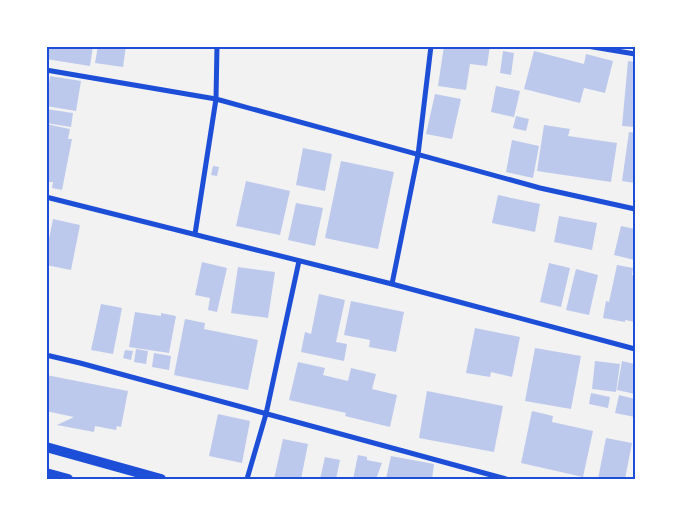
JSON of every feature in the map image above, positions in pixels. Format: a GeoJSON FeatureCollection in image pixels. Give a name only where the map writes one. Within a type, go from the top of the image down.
{"type":"FeatureCollection","features":[{"type":"Feature","properties":{"kind":"main road"},"geometry":{"type":"LineString","coordinates":[[46,447],[161,479]]}},
{"type":"Feature","properties":{"kind":"main road"},"geometry":{"type":"LineString","coordinates":[[46,473],[68,479]]}},
{"type":"Feature","properties":{"kind":"street"},"geometry":{"type":"LineString","coordinates":[[195,234],[216,99],[217,46]]}},
{"type":"Feature","properties":{"kind":"street"},"geometry":{"type":"LineString","coordinates":[[392,284],[418,155],[431,46]]}},
{"type":"Feature","properties":{"kind":"street"},"geometry":{"type":"LineString","coordinates":[[587,46],[635,54]]}},
{"type":"Feature","properties":{"kind":"street"},"geometry":{"type":"LineString","coordinates":[[46,70],[216,99],[540,188],[635,209]]}},
{"type":"Feature","properties":{"kind":"street"},"geometry":{"type":"LineString","coordinates":[[46,196],[392,284],[635,349]]}},
{"type":"Feature","properties":{"kind":"street"},"geometry":{"type":"LineString","coordinates":[[247,479],[266,414],[299,261]]}},
{"type":"Feature","properties":{"kind":"street"},"geometry":{"type":"LineString","coordinates":[[46,355],[90,365],[506,479]]}},
{"type":"Feature","properties":{"kind":"building"},"geometry":{"type":"Polygon","coordinates":[[[46,46],[93,46],[90,66],[46,59],[46,46]]]}},
{"type":"Feature","properties":{"kind":"building"},"geometry":{"type":"Polygon","coordinates":[[[98,46],[126,46],[123,67],[95,63],[98,46]]]}},
{"type":"Feature","properties":{"kind":"building"},"geometry":{"type":"Polygon","coordinates":[[[444,46],[490,46],[487,66],[470,64],[466,90],[438,86],[444,46]]]}},
{"type":"Feature","properties":{"kind":"building"},"geometry":{"type":"Polygon","coordinates":[[[503,51],[514,53],[511,75],[500,73],[503,51]]]}},
{"type":"Feature","properties":{"kind":"building"},"geometry":{"type":"Polygon","coordinates":[[[534,51],[584,64],[586,54],[613,61],[605,93],[584,88],[580,103],[524,89],[534,51]]]}},
{"type":"Feature","properties":{"kind":"building"},"geometry":{"type":"Polygon","coordinates":[[[628,61],[635,62],[635,127],[622,126],[628,61]]]}},
{"type":"Feature","properties":{"kind":"building"},"geometry":{"type":"Polygon","coordinates":[[[50,76],[81,81],[76,111],[46,106],[50,76]]]}},
{"type":"Feature","properties":{"kind":"building"},"geometry":{"type":"Polygon","coordinates":[[[496,86],[520,91],[514,117],[491,112],[496,86]]]}},
{"type":"Feature","properties":{"kind":"building"},"geometry":{"type":"Polygon","coordinates":[[[435,94],[461,99],[452,139],[426,134],[435,94]]]}},
{"type":"Feature","properties":{"kind":"building"},"geometry":{"type":"Polygon","coordinates":[[[46,109],[73,113],[71,127],[46,123],[46,109]]]}},
{"type":"Feature","properties":{"kind":"building"},"geometry":{"type":"Polygon","coordinates":[[[516,116],[529,119],[526,131],[513,128],[516,116]]]}},
{"type":"Feature","properties":{"kind":"building"},"geometry":{"type":"Polygon","coordinates":[[[46,124],[70,129],[68,139],[72,139],[62,190],[52,188],[53,182],[49,182],[49,179],[46,178],[46,124]]]}},
{"type":"Feature","properties":{"kind":"building"},"geometry":{"type":"Polygon","coordinates":[[[544,125],[570,129],[568,136],[617,143],[611,182],[537,171],[544,125]]]}},
{"type":"Feature","properties":{"kind":"building"},"geometry":{"type":"Polygon","coordinates":[[[629,132],[635,133],[635,183],[622,181],[629,132]]]}},
{"type":"Feature","properties":{"kind":"building"},"geometry":{"type":"Polygon","coordinates":[[[512,140],[539,146],[533,178],[506,172],[512,140]]]}},
{"type":"Feature","properties":{"kind":"building"},"geometry":{"type":"Polygon","coordinates":[[[303,148],[332,154],[325,191],[296,185],[303,148]]]}},
{"type":"Feature","properties":{"kind":"building"},"geometry":{"type":"Polygon","coordinates":[[[341,161],[394,172],[378,249],[325,238],[341,161]]]}},
{"type":"Feature","properties":{"kind":"building"},"geometry":{"type":"Polygon","coordinates":[[[213,166],[219,167],[217,176],[211,175],[213,166]]]}},
{"type":"Feature","properties":{"kind":"building"},"geometry":{"type":"Polygon","coordinates":[[[246,181],[290,191],[280,235],[236,226],[246,181]]]}},
{"type":"Feature","properties":{"kind":"building"},"geometry":{"type":"Polygon","coordinates":[[[498,195],[540,204],[535,232],[492,223],[498,195]]]}},
{"type":"Feature","properties":{"kind":"building"},"geometry":{"type":"Polygon","coordinates":[[[296,203],[323,208],[315,246],[288,240],[296,203]]]}},
{"type":"Feature","properties":{"kind":"building"},"geometry":{"type":"Polygon","coordinates":[[[559,216],[597,223],[592,250],[554,242],[559,216]]]}},
{"type":"Feature","properties":{"kind":"building"},"geometry":{"type":"Polygon","coordinates":[[[53,219],[80,225],[71,270],[46,265],[46,254],[53,219]]]}},
{"type":"Feature","properties":{"kind":"building"},"geometry":{"type":"Polygon","coordinates":[[[621,226],[635,229],[635,260],[614,255],[621,226]]]}},
{"type":"Feature","properties":{"kind":"building"},"geometry":{"type":"Polygon","coordinates":[[[202,262],[227,268],[217,312],[208,310],[210,298],[195,295],[202,262]]]}},
{"type":"Feature","properties":{"kind":"building"},"geometry":{"type":"Polygon","coordinates":[[[549,263],[570,268],[561,307],[540,302],[549,263]]]}},
{"type":"Feature","properties":{"kind":"building"},"geometry":{"type":"Polygon","coordinates":[[[617,265],[633,268],[632,275],[635,276],[635,322],[603,318],[606,301],[609,302],[617,265]]]}},
{"type":"Feature","properties":{"kind":"building"},"geometry":{"type":"Polygon","coordinates":[[[238,267],[275,272],[268,318],[231,313],[238,267]]]}},
{"type":"Feature","properties":{"kind":"building"},"geometry":{"type":"Polygon","coordinates":[[[576,269],[598,275],[589,315],[566,310],[576,269]]]}},
{"type":"Feature","properties":{"kind":"building"},"geometry":{"type":"Polygon","coordinates":[[[319,294],[345,300],[336,342],[347,344],[344,361],[301,352],[305,332],[311,334],[319,294]]]}},
{"type":"Feature","properties":{"kind":"building"},"geometry":{"type":"Polygon","coordinates":[[[351,301],[404,312],[396,352],[369,347],[370,340],[344,335],[351,301]]]}},
{"type":"Feature","properties":{"kind":"building"},"geometry":{"type":"Polygon","coordinates":[[[101,304],[122,308],[113,354],[91,350],[101,304]]]}},
{"type":"Feature","properties":{"kind":"building"},"geometry":{"type":"Polygon","coordinates":[[[135,312],[161,316],[161,313],[176,316],[169,353],[129,347],[135,312]]]}},
{"type":"Feature","properties":{"kind":"building"},"geometry":{"type":"Polygon","coordinates":[[[185,319],[205,323],[204,329],[258,340],[248,390],[174,375],[185,319]]]}},
{"type":"Feature","properties":{"kind":"building"},"geometry":{"type":"Polygon","coordinates":[[[475,328],[520,337],[512,377],[491,372],[490,377],[466,373],[475,328]]]}},
{"type":"Feature","properties":{"kind":"building"},"geometry":{"type":"Polygon","coordinates":[[[535,348],[581,356],[571,409],[525,401],[535,348]]]}},
{"type":"Feature","properties":{"kind":"building"},"geometry":{"type":"Polygon","coordinates":[[[136,349],[148,351],[146,364],[134,362],[136,349]]]}},
{"type":"Feature","properties":{"kind":"building"},"geometry":{"type":"Polygon","coordinates":[[[125,350],[133,351],[131,360],[123,358],[125,350]]]}},
{"type":"Feature","properties":{"kind":"building"},"geometry":{"type":"Polygon","coordinates":[[[154,353],[171,356],[169,370],[152,367],[154,353]]]}},
{"type":"Feature","properties":{"kind":"building"},"geometry":{"type":"Polygon","coordinates":[[[595,361],[620,364],[616,392],[592,389],[595,361]]]}},
{"type":"Feature","properties":{"kind":"building"},"geometry":{"type":"Polygon","coordinates":[[[622,361],[635,364],[635,394],[617,390],[622,361]]]}},
{"type":"Feature","properties":{"kind":"building"},"geometry":{"type":"Polygon","coordinates":[[[298,362],[325,368],[323,375],[348,381],[351,368],[376,374],[372,389],[397,395],[390,427],[345,416],[346,413],[289,400],[298,362]]]}},
{"type":"Feature","properties":{"kind":"building"},"geometry":{"type":"Polygon","coordinates":[[[46,375],[128,391],[121,427],[117,426],[116,430],[95,426],[94,432],[57,425],[74,417],[46,411],[46,375]]]}},
{"type":"Feature","properties":{"kind":"building"},"geometry":{"type":"Polygon","coordinates":[[[427,391],[503,406],[494,452],[419,438],[427,391]]]}},
{"type":"Feature","properties":{"kind":"building"},"geometry":{"type":"Polygon","coordinates":[[[591,393],[610,397],[608,408],[589,404],[591,393]]]}},
{"type":"Feature","properties":{"kind":"building"},"geometry":{"type":"Polygon","coordinates":[[[619,395],[635,399],[635,417],[615,413],[619,395]]]}},
{"type":"Feature","properties":{"kind":"building"},"geometry":{"type":"Polygon","coordinates":[[[532,411],[553,416],[552,422],[593,431],[583,477],[521,463],[532,411]]]}},
{"type":"Feature","properties":{"kind":"building"},"geometry":{"type":"Polygon","coordinates":[[[218,414],[250,421],[242,463],[209,456],[218,414]]]}},
{"type":"Feature","properties":{"kind":"building"},"geometry":{"type":"Polygon","coordinates":[[[606,438],[632,443],[625,479],[598,479],[606,438]]]}},
{"type":"Feature","properties":{"kind":"building"},"geometry":{"type":"Polygon","coordinates":[[[283,439],[308,444],[301,479],[274,479],[283,439]]]}},
{"type":"Feature","properties":{"kind":"building"},"geometry":{"type":"Polygon","coordinates":[[[358,455],[367,457],[367,460],[382,463],[376,479],[353,479],[358,455]]]}},
{"type":"Feature","properties":{"kind":"building"},"geometry":{"type":"Polygon","coordinates":[[[391,456],[434,464],[432,479],[386,479],[391,456]]]}},
{"type":"Feature","properties":{"kind":"building"},"geometry":{"type":"Polygon","coordinates":[[[325,457],[340,460],[336,479],[320,479],[325,457]]]}}]}
